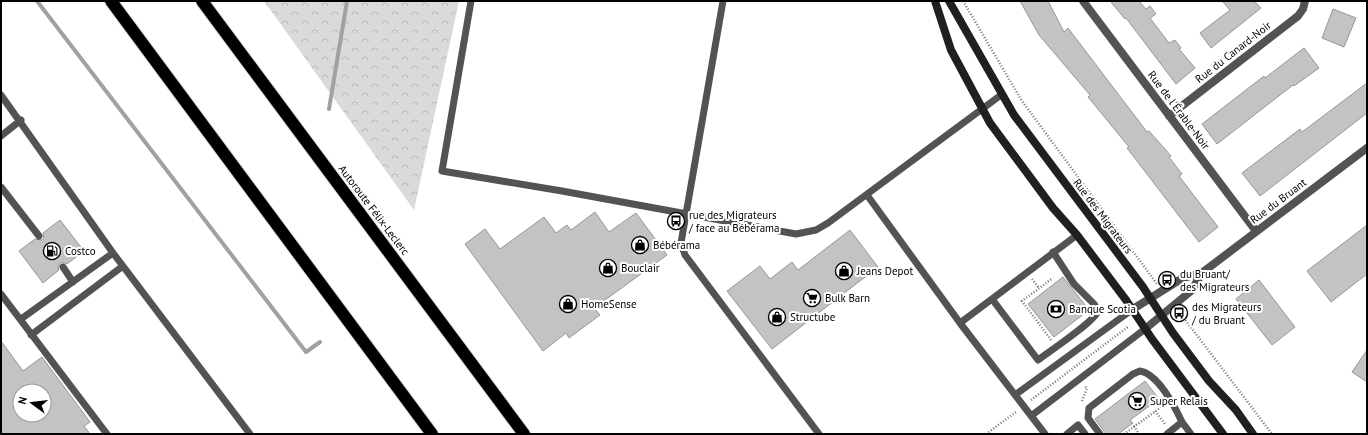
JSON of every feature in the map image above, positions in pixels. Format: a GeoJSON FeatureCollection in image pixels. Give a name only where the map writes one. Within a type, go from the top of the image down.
{"type":"FeatureCollection","features":[{"type":"Feature","properties":{"kind":"highway"},"geometry":{"type":"LineString","coordinates":[[112,1],[432,434]]}},
{"type":"Feature","properties":{"kind":"highway","name":"Autoroute Félix-Leclerc"},"geometry":{"type":"LineString","coordinates":[[202,1],[524,434]]}},
{"type":"Feature","properties":{"kind":"street"},"geometry":{"type":"LineString","coordinates":[[935,1],[951,50],[981,109],[994,130],[1053,208],[1077,235],[1223,434]]}},
{"type":"Feature","properties":{"kind":"street","name":"Rue des Migrateurs"},"geometry":{"type":"LineString","coordinates":[[950,1],[1001,95],[1209,381],[1236,410],[1253,434]]}},
{"type":"Feature","properties":{"kind":"street","name":"Rue de l'Érable-Noir"},"geometry":{"type":"LineString","coordinates":[[1084,1],[1256,231]]}},
{"type":"Feature","properties":{"kind":"street","name":"Rue du Canard-Noir"},"geometry":{"type":"LineString","coordinates":[[1169,116],[1298,16],[1303,9],[1305,1]]}},
{"type":"Feature","properties":{"kind":"street","name":"Rue du Bruant"},"geometry":{"type":"LineString","coordinates":[[1132,309],[1181,279],[1202,272],[1367,148]]}},
{"type":"Feature","properties":{"kind":"street","name":"Rue du Bruant"},"geometry":{"type":"LineString","coordinates":[[1145,329],[1191,291],[1202,272]]}},
{"type":"Feature","properties":{"kind":"lane"},"geometry":{"type":"LineString","coordinates":[[471,1],[442,171],[552,189],[796,234],[816,230],[822,227],[1001,95]]}},
{"type":"Feature","properties":{"kind":"lane"},"geometry":{"type":"LineString","coordinates":[[723,1],[681,243],[684,255],[819,434]]}},
{"type":"Feature","properties":{"kind":"lane"},"geometry":{"type":"LineString","coordinates":[[1,94],[113,253],[250,434]]}},
{"type":"Feature","properties":{"kind":"lane"},"geometry":{"type":"LineString","coordinates":[[1,136],[20,120]]}},
{"type":"Feature","properties":{"kind":"lane"},"geometry":{"type":"LineString","coordinates":[[1,187],[39,236]]}},
{"type":"Feature","properties":{"kind":"lane"},"geometry":{"type":"LineString","coordinates":[[867,195],[1044,434]]}},
{"type":"Feature","properties":{"kind":"lane"},"geometry":{"type":"LineString","coordinates":[[960,322],[1077,235]]}},
{"type":"Feature","properties":{"kind":"lane"},"geometry":{"type":"LineString","coordinates":[[992,299],[1038,360],[1094,318],[1098,311],[1094,304],[1074,284],[1053,252]]}},
{"type":"Feature","properties":{"kind":"lane"},"geometry":{"type":"LineString","coordinates":[[21,320],[113,253]]}},
{"type":"Feature","properties":{"kind":"lane"},"geometry":{"type":"LineString","coordinates":[[31,335],[123,266]]}},
{"type":"Feature","properties":{"kind":"lane"},"geometry":{"type":"LineString","coordinates":[[63,267],[73,282]]}},
{"type":"Feature","properties":{"kind":"lane"},"geometry":{"type":"LineString","coordinates":[[1,294],[107,434]]}},
{"type":"Feature","properties":{"kind":"lane"},"geometry":{"type":"LineString","coordinates":[[1015,395],[1132,309]]}},
{"type":"Feature","properties":{"kind":"lane"},"geometry":{"type":"LineString","coordinates":[[1031,416],[1145,329]]}},
{"type":"Feature","properties":{"kind":"lane"},"geometry":{"type":"LineString","coordinates":[[1100,434],[1088,418],[1089,408],[1133,374],[1140,371],[1152,376],[1174,405],[1182,422],[1191,434]]}},
{"type":"Feature","properties":{"kind":"lane"},"geometry":{"type":"LineString","coordinates":[[1167,434],[1182,422]]}},
{"type":"Feature","properties":{"kind":"lane"},"geometry":{"type":"LineString","coordinates":[[1067,434],[1078,425],[1085,434]]}},
{"type":"Feature","properties":{"kind":"path","name":"Rue des Migrateurs"},"geometry":{"type":"LineString","coordinates":[[964,1],[1022,101],[1156,282]]}},
{"type":"Feature","properties":{"kind":"path"},"geometry":{"type":"LineString","coordinates":[[1053,278],[1022,301],[1054,343]]}},
{"type":"Feature","properties":{"kind":"path"},"geometry":{"type":"LineString","coordinates":[[1179,313],[1272,434]]}},
{"type":"Feature","properties":{"kind":"path"},"geometry":{"type":"LineString","coordinates":[[1031,400],[1129,326]]}},
{"type":"Feature","properties":{"kind":"path"},"geometry":{"type":"LineString","coordinates":[[1068,363],[1077,375]]}},
{"type":"Feature","properties":{"kind":"path"},"geometry":{"type":"LineString","coordinates":[[1124,434],[1166,403]]}},
{"type":"Feature","properties":{"kind":"path"},"geometry":{"type":"LineString","coordinates":[[1154,411],[1158,416]]}},
{"type":"Feature","properties":{"kind":"path"},"geometry":{"type":"LineString","coordinates":[[986,434],[1016,412]]}},
{"type":"Feature","properties":{"kind":"path"},"geometry":{"type":"LineString","coordinates":[[1134,426],[1140,434]]}},
{"type":"Feature","properties":{"kind":"path"},"geometry":{"type":"LineString","coordinates":[[1263,433],[1268,429]]}},
{"type":"Feature","properties":{"kind":"green space"},"geometry":{"type":"Polygon","coordinates":[[[264,1],[459,1],[414,210],[264,1]]]}},
{"type":"Feature","properties":{"kind":"building"},"geometry":{"type":"Polygon","coordinates":[[[1020,1],[1048,1],[1064,32],[1068,28],[1147,132],[1149,131],[1171,156],[1169,157],[1182,174],[1179,176],[1218,227],[1199,242],[1127,148],[1129,147],[1088,97],[1090,95],[1039,35],[1020,1]]]}},
{"type":"Feature","properties":{"kind":"building"},"geometry":{"type":"Polygon","coordinates":[[[1110,1],[1139,1],[1146,9],[1150,6],[1156,14],[1150,18],[1169,43],[1175,40],[1181,48],[1179,49],[1195,68],[1176,84],[1126,18],[1125,19],[1110,1]]]}},
{"type":"Feature","properties":{"kind":"building"},"geometry":{"type":"Polygon","coordinates":[[[1222,1],[1254,1],[1261,8],[1211,48],[1200,33],[1230,10],[1222,1]]]}},
{"type":"Feature","properties":{"kind":"building"},"geometry":{"type":"Polygon","coordinates":[[[1333,9],[1356,18],[1344,47],[1322,38],[1333,9]]]}},
{"type":"Feature","properties":{"kind":"building"},"geometry":{"type":"Polygon","coordinates":[[[1304,48],[1319,68],[1294,86],[1293,85],[1217,144],[1202,124],[1264,76],[1265,78],[1304,48]]]}},
{"type":"Feature","properties":{"kind":"building"},"geometry":{"type":"Polygon","coordinates":[[[1367,83],[1367,113],[1260,196],[1242,173],[1300,129],[1302,132],[1367,83]]]}},
{"type":"Feature","properties":{"kind":"building"},"geometry":{"type":"Polygon","coordinates":[[[595,212],[609,232],[636,213],[667,255],[594,308],[600,315],[569,338],[566,333],[543,351],[465,244],[485,229],[500,249],[544,217],[556,233],[567,225],[571,230],[595,212]]]}},
{"type":"Feature","properties":{"kind":"building","name":"Costco"},"geometry":{"type":"Polygon","coordinates":[[[60,220],[84,251],[67,264],[63,262],[60,263],[58,267],[59,270],[43,283],[19,251],[35,239],[42,240],[44,238],[43,233],[60,220]]]}},
{"type":"Feature","properties":{"kind":"building"},"geometry":{"type":"Polygon","coordinates":[[[1367,225],[1367,274],[1331,302],[1307,271],[1367,225]]]}},
{"type":"Feature","properties":{"kind":"building"},"geometry":{"type":"Polygon","coordinates":[[[850,230],[878,267],[772,349],[727,291],[760,266],[770,279],[792,262],[798,270],[850,230]]]}},
{"type":"Feature","properties":{"kind":"building"},"geometry":{"type":"Polygon","coordinates":[[[1063,277],[1089,310],[1054,337],[1028,304],[1063,277]]]}},
{"type":"Feature","properties":{"kind":"building"},"geometry":{"type":"Polygon","coordinates":[[[1259,280],[1295,327],[1272,345],[1236,299],[1259,280]]]}},
{"type":"Feature","properties":{"kind":"building"},"geometry":{"type":"Polygon","coordinates":[[[1,341],[23,371],[42,357],[90,422],[84,426],[90,434],[1,434],[1,341]]]}},
{"type":"Feature","properties":{"kind":"building"},"geometry":{"type":"Polygon","coordinates":[[[1367,350],[1367,382],[1352,372],[1367,350]]]}},
{"type":"Feature","properties":{"kind":"building"},"geometry":{"type":"Polygon","coordinates":[[[1145,381],[1159,399],[1130,420],[1133,423],[1118,434],[1106,434],[1095,419],[1145,381]]]}},
{"type":"Feature","properties":{"kind":"waterway"},"geometry":{"type":"LineString","coordinates":[[37,1],[306,352],[320,342]]}},
{"type":"Feature","properties":{"kind":"waterway"},"geometry":{"type":"LineString","coordinates":[[329,109],[347,1]]}},
{"type":"Feature","properties":{"kind":"place","name":"rue des Migrateurs / face au Bébérama"},"geometry":{"type":"Point","coordinates":[676,221]}},
{"type":"Feature","properties":{"kind":"place","name":"Bébérama"},"geometry":{"type":"Point","coordinates":[640,245]}},
{"type":"Feature","properties":{"kind":"place","name":"Costco"},"geometry":{"type":"Point","coordinates":[52,251]}},
{"type":"Feature","properties":{"kind":"place","name":"Bouclair"},"geometry":{"type":"Point","coordinates":[608,268]}},
{"type":"Feature","properties":{"kind":"place","name":"Jeans Depot"},"geometry":{"type":"Point","coordinates":[844,271]}},
{"type":"Feature","properties":{"kind":"place","name":"du Bruant/ des Migrateurs"},"geometry":{"type":"Point","coordinates":[1167,280]}},
{"type":"Feature","properties":{"kind":"place","name":"Bulk Barn"},"geometry":{"type":"Point","coordinates":[812,298]}},
{"type":"Feature","properties":{"kind":"place","name":"HomeSense"},"geometry":{"type":"Point","coordinates":[568,304]}},
{"type":"Feature","properties":{"kind":"place","name":"Banque Scotia"},"geometry":{"type":"Point","coordinates":[1056,309]}},
{"type":"Feature","properties":{"kind":"place","name":"des Migrateurs / du Bruant"},"geometry":{"type":"Point","coordinates":[1179,313]}},
{"type":"Feature","properties":{"kind":"place","name":"Structube"},"geometry":{"type":"Point","coordinates":[777,317]}},
{"type":"Feature","properties":{"kind":"place","name":"Super Relais"},"geometry":{"type":"Point","coordinates":[1137,401]}}]}
